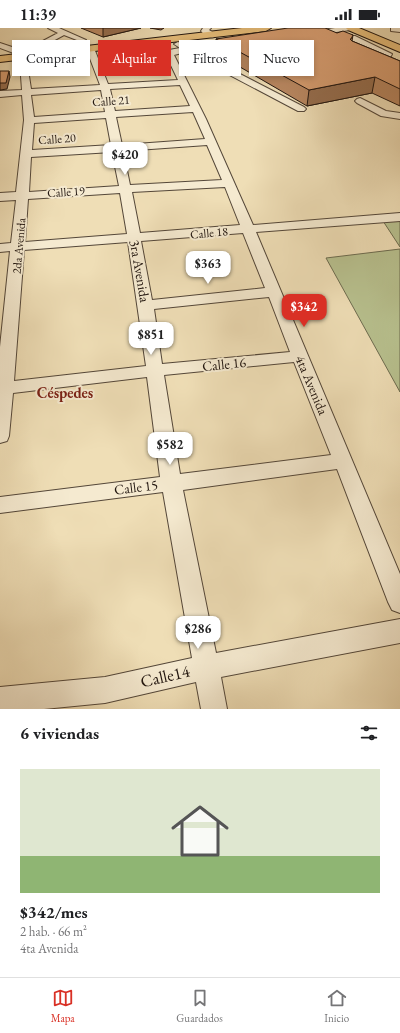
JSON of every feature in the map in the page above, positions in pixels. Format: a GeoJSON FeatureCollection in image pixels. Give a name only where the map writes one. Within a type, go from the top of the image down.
{"type":"FeatureCollection","features":[{"type":"Feature","properties":{"kind":"main road"},"geometry":{"type":"LineString","coordinates":[[170,40],[209,31],[266,28]]}},
{"type":"Feature","properties":{"kind":"main road"},"geometry":{"type":"LineString","coordinates":[[350,28],[400,49]]}},
{"type":"Feature","properties":{"kind":"main road"},"geometry":{"type":"LineString","coordinates":[[0,59],[12,57]]}},
{"type":"Feature","properties":{"kind":"street"},"geometry":{"type":"LineString","coordinates":[[52,28],[78,40]]}},
{"type":"Feature","properties":{"kind":"street"},"geometry":{"type":"LineString","coordinates":[[304,35],[350,28]]}},
{"type":"Feature","properties":{"kind":"street"},"geometry":{"type":"LineString","coordinates":[[48,40],[63,32]]}},
{"type":"Feature","properties":{"kind":"street"},"geometry":{"type":"LineString","coordinates":[[326,32],[336,40],[382,56],[394,62]]}},
{"type":"Feature","properties":{"kind":"street"},"geometry":{"type":"LineString","coordinates":[[0,45],[12,50]]}},
{"type":"Feature","properties":{"kind":"street","name":"4ta Avenida"},"geometry":{"type":"LineString","coordinates":[[179,51],[172,52],[170,56],[179,74]]}},
{"type":"Feature","properties":{"kind":"street"},"geometry":{"type":"LineString","coordinates":[[354,52],[382,56]]}},
{"type":"Feature","properties":{"kind":"street","name":"3ra Avenida"},"geometry":{"type":"LineString","coordinates":[[90,53],[105,87],[125,188],[146,305],[171,482],[214,709]]}},
{"type":"Feature","properties":{"kind":"street","name":"2da Avenida"},"geometry":{"type":"LineString","coordinates":[[0,436],[5,388],[6,311],[19,247],[26,154],[28,120],[25,76]]}},
{"type":"Feature","properties":{"kind":"street","name":"4ta Avenida"},"geometry":{"type":"LineString","coordinates":[[180,76],[248,229],[344,461],[400,602]]}},
{"type":"Feature","properties":{"kind":"street"},"geometry":{"type":"LineString","coordinates":[[238,76],[301,109]]}},
{"type":"Feature","properties":{"kind":"street"},"geometry":{"type":"LineString","coordinates":[[0,94],[183,82]]}},
{"type":"Feature","properties":{"kind":"street"},"geometry":{"type":"LineString","coordinates":[[360,101],[384,114],[400,116]]}},
{"type":"Feature","properties":{"kind":"street","name":"Calle 21"},"geometry":{"type":"LineString","coordinates":[[28,120],[194,109]]}},
{"type":"Feature","properties":{"kind":"street","name":"Calle 20"},"geometry":{"type":"LineString","coordinates":[[26,154],[210,142]]}},
{"type":"Feature","properties":{"kind":"street","name":"Calle 19"},"geometry":{"type":"LineString","coordinates":[[0,197],[125,188],[228,183]]}},
{"type":"Feature","properties":{"kind":"street","name":"Calle 18"},"geometry":{"type":"LineString","coordinates":[[0,248],[134,239],[400,217]]}},
{"type":"Feature","properties":{"kind":"street"},"geometry":{"type":"LineString","coordinates":[[146,305],[274,292]]}},
{"type":"Feature","properties":{"kind":"street","name":"Calle 16"},"geometry":{"type":"LineString","coordinates":[[5,388],[156,370],[300,356]]}},
{"type":"Feature","properties":{"kind":"street","name":"Calle 15"},"geometry":{"type":"LineString","coordinates":[[0,505],[344,461]]}},
{"type":"Feature","properties":{"kind":"street","name":"Calle14"},"geometry":{"type":"LineString","coordinates":[[0,700],[105,690],[206,667],[400,631]]}},
{"type":"Feature","properties":{"kind":"green space"},"geometry":{"type":"Polygon","coordinates":[[[400,220],[400,247],[383,221],[400,220]]]}},
{"type":"Feature","properties":{"kind":"green space"},"geometry":{"type":"Polygon","coordinates":[[[400,249],[400,392],[326,258],[400,249]]]}},
{"type":"Feature","properties":{"kind":"building"},"geometry":{"type":"Polygon","coordinates":[[[288,28],[325,28],[337,33],[343,31],[353,35],[350,39],[352,41],[400,61],[400,89],[375,77],[309,90],[283,76],[314,76],[314,40],[249,40],[249,57],[241,53],[241,40],[216,39],[288,28]]]}},
{"type":"Feature","properties":{"kind":"building"},"geometry":{"type":"Polygon","coordinates":[[[0,71],[9,71],[6,83],[0,83],[0,71]]]}},
{"type":"Feature","properties":{"kind":"district","name":"Céspedes"},"geometry":{"type":"Point","coordinates":[65,393]}}]}
